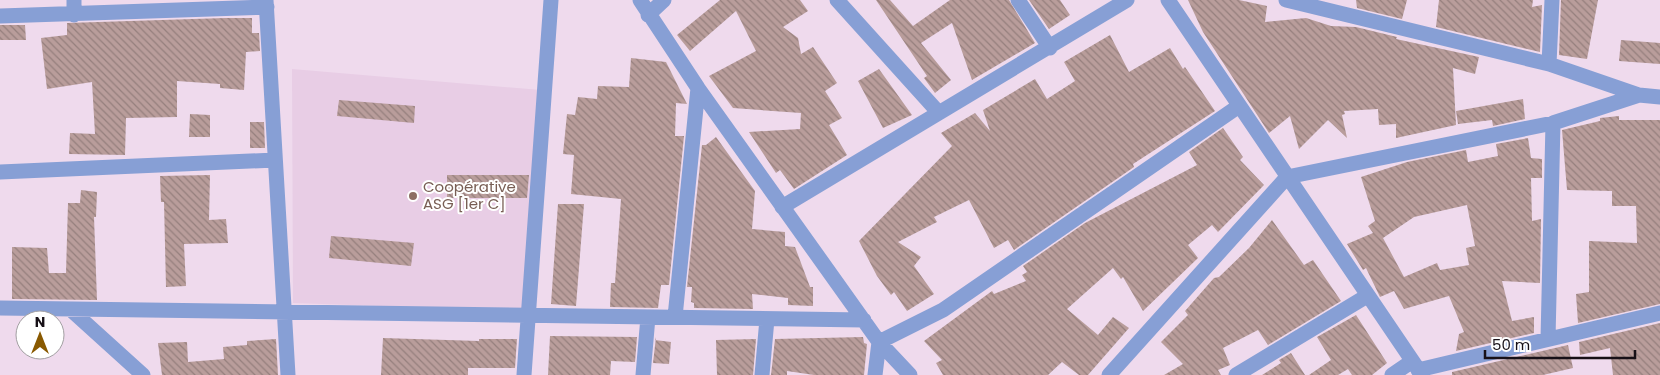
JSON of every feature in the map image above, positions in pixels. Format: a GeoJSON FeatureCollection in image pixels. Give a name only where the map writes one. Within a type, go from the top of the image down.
{"type":"FeatureCollection","features":[{"type":"Feature","properties":{"kind":"street"},"geometry":{"type":"LineString","coordinates":[[524,375],[551,0]]}},
{"type":"Feature","properties":{"kind":"street"},"geometry":{"type":"LineString","coordinates":[[640,0],[648,16],[698,88],[879,342],[910,375]]}},
{"type":"Feature","properties":{"kind":"street"},"geometry":{"type":"LineString","coordinates":[[648,16],[664,0]]}},
{"type":"Feature","properties":{"kind":"street"},"geometry":{"type":"LineString","coordinates":[[837,0],[939,113]]}},
{"type":"Feature","properties":{"kind":"street"},"geometry":{"type":"LineString","coordinates":[[1018,0],[1050,48]]}},
{"type":"Feature","properties":{"kind":"street"},"geometry":{"type":"LineString","coordinates":[[782,207],[1050,48],[1127,0]]}},
{"type":"Feature","properties":{"kind":"street"},"geometry":{"type":"LineString","coordinates":[[1168,0],[1417,369]]}},
{"type":"Feature","properties":{"kind":"street"},"geometry":{"type":"LineString","coordinates":[[1286,0],[1333,7],[1548,64],[1639,95],[1660,97]]}},
{"type":"Feature","properties":{"kind":"street"},"geometry":{"type":"LineString","coordinates":[[1548,64],[1552,0]]}},
{"type":"Feature","properties":{"kind":"street"},"geometry":{"type":"LineString","coordinates":[[0,16],[74,8],[266,3],[288,375]]}},
{"type":"Feature","properties":{"kind":"street"},"geometry":{"type":"LineString","coordinates":[[675,317],[698,88]]}},
{"type":"Feature","properties":{"kind":"street"},"geometry":{"type":"LineString","coordinates":[[1109,375],[1287,177],[1553,123],[1639,95]]}},
{"type":"Feature","properties":{"kind":"street"},"geometry":{"type":"LineString","coordinates":[[879,342],[943,310],[1239,106]]}},
{"type":"Feature","properties":{"kind":"street"},"geometry":{"type":"LineString","coordinates":[[1548,339],[1553,123]]}},
{"type":"Feature","properties":{"kind":"street"},"geometry":{"type":"LineString","coordinates":[[0,172],[276,160]]}},
{"type":"Feature","properties":{"kind":"street"},"geometry":{"type":"LineString","coordinates":[[1236,375],[1367,296]]}},
{"type":"Feature","properties":{"kind":"street"},"geometry":{"type":"LineString","coordinates":[[0,308],[864,320]]}},
{"type":"Feature","properties":{"kind":"street"},"geometry":{"type":"LineString","coordinates":[[70,309],[143,375]]}},
{"type":"Feature","properties":{"kind":"street"},"geometry":{"type":"LineString","coordinates":[[1392,375],[1660,314]]}},
{"type":"Feature","properties":{"kind":"street"},"geometry":{"type":"LineString","coordinates":[[643,375],[648,317]]}},
{"type":"Feature","properties":{"kind":"street"},"geometry":{"type":"LineString","coordinates":[[762,375],[767,319]]}},
{"type":"Feature","properties":{"kind":"street"},"geometry":{"type":"LineString","coordinates":[[875,375],[879,342]]}},
{"type":"Feature","properties":{"kind":"shaded area","name":"Coopérative ASG [1er C]"},"geometry":{"type":"Polygon","coordinates":[[[292,69],[541,90],[525,311],[293,303],[292,69]]]}},
{"type":"Feature","properties":{"kind":"building"},"geometry":{"type":"Polygon","coordinates":[[[720,0],[800,0],[808,11],[783,27],[798,38],[801,54],[813,47],[837,83],[825,91],[842,118],[829,125],[847,155],[794,189],[780,170],[776,173],[749,132],[800,129],[801,113],[733,108],[709,76],[756,51],[736,11],[690,51],[677,35],[720,0]]]}},
{"type":"Feature","properties":{"kind":"building"},"geometry":{"type":"Polygon","coordinates":[[[876,0],[890,0],[913,26],[950,0],[1009,0],[1035,43],[972,80],[952,23],[921,43],[951,80],[935,93],[924,78],[927,76],[876,0]]]}},
{"type":"Feature","properties":{"kind":"building"},"geometry":{"type":"Polygon","coordinates":[[[1029,0],[1060,0],[1070,15],[1049,29],[1029,0]]]}},
{"type":"Feature","properties":{"kind":"building"},"geometry":{"type":"Polygon","coordinates":[[[1188,0],[1239,0],[1267,6],[1265,22],[1306,18],[1331,26],[1356,27],[1397,37],[1396,39],[1479,57],[1475,74],[1453,68],[1456,125],[1396,138],[1396,124],[1379,125],[1378,109],[1344,111],[1345,114],[1342,115],[1347,138],[1328,120],[1299,149],[1290,116],[1269,133],[1203,32],[1188,0]]]}},
{"type":"Feature","properties":{"kind":"building"},"geometry":{"type":"Polygon","coordinates":[[[1356,0],[1407,0],[1402,19],[1357,8],[1356,0]]]}},
{"type":"Feature","properties":{"kind":"building"},"geometry":{"type":"Polygon","coordinates":[[[1439,0],[1533,0],[1532,7],[1542,5],[1540,52],[1436,27],[1439,0]]]}},
{"type":"Feature","properties":{"kind":"building"},"geometry":{"type":"Polygon","coordinates":[[[1561,0],[1598,0],[1587,59],[1559,55],[1561,0]]]}},
{"type":"Feature","properties":{"kind":"building"},"geometry":{"type":"Polygon","coordinates":[[[252,18],[252,33],[259,33],[260,51],[246,52],[244,90],[220,88],[220,84],[177,81],[177,117],[126,118],[125,155],[69,154],[70,133],[95,134],[92,82],[47,89],[41,38],[67,35],[67,23],[252,18]]]}},
{"type":"Feature","properties":{"kind":"building"},"geometry":{"type":"Polygon","coordinates":[[[0,25],[25,25],[26,40],[0,40],[0,25]]]}},
{"type":"Feature","properties":{"kind":"building"},"geometry":{"type":"Polygon","coordinates":[[[1110,35],[1129,72],[1170,48],[1183,69],[1185,67],[1215,111],[1133,164],[1134,167],[1014,250],[1008,240],[994,248],[969,200],[934,217],[937,222],[898,242],[921,257],[914,266],[934,294],[907,311],[894,292],[891,295],[877,276],[859,241],[952,146],[941,133],[975,113],[990,131],[983,110],[1035,79],[1047,99],[1075,81],[1064,62],[1110,35]]]}},
{"type":"Feature","properties":{"kind":"building"},"geometry":{"type":"Polygon","coordinates":[[[1621,40],[1660,43],[1660,64],[1619,61],[1621,40]]]}},
{"type":"Feature","properties":{"kind":"building"},"geometry":{"type":"Polygon","coordinates":[[[631,58],[666,62],[687,104],[676,103],[675,136],[684,136],[669,285],[661,285],[658,308],[610,307],[611,283],[615,283],[621,199],[571,194],[574,155],[563,154],[567,114],[575,115],[578,97],[597,99],[598,86],[629,87],[631,58]]]}},
{"type":"Feature","properties":{"kind":"building"},"geometry":{"type":"Polygon","coordinates":[[[879,69],[912,115],[883,128],[858,81],[879,69]]]}},
{"type":"Feature","properties":{"kind":"building"},"geometry":{"type":"Polygon","coordinates":[[[1523,99],[1525,119],[1493,126],[1492,120],[1458,124],[1456,111],[1523,99]]]}},
{"type":"Feature","properties":{"kind":"building"},"geometry":{"type":"Polygon","coordinates":[[[339,100],[415,106],[414,123],[337,116],[339,100]]]}},
{"type":"Feature","properties":{"kind":"building"},"geometry":{"type":"Polygon","coordinates":[[[190,114],[210,115],[210,137],[189,137],[190,114]]]}},
{"type":"Feature","properties":{"kind":"building"},"geometry":{"type":"Polygon","coordinates":[[[1619,116],[1619,120],[1660,120],[1660,304],[1578,323],[1576,294],[1589,292],[1589,241],[1637,243],[1636,206],[1612,206],[1612,191],[1567,190],[1562,130],[1600,121],[1600,118],[1619,116]]]}},
{"type":"Feature","properties":{"kind":"building"},"geometry":{"type":"Polygon","coordinates":[[[250,122],[264,122],[265,148],[250,148],[250,122]]]}},
{"type":"Feature","properties":{"kind":"building"},"geometry":{"type":"Polygon","coordinates":[[[1223,128],[1243,157],[1240,160],[1264,185],[1218,232],[1212,225],[1188,245],[1198,258],[1143,311],[1123,277],[1121,279],[1113,268],[1067,309],[1098,335],[1113,317],[1129,328],[1088,375],[1079,375],[1062,362],[1048,375],[943,375],[936,363],[942,360],[924,341],[992,291],[994,294],[1026,281],[1022,275],[1027,272],[1023,266],[1085,223],[1197,165],[1189,152],[1223,128]]]}},
{"type":"Feature","properties":{"kind":"building"},"geometry":{"type":"Polygon","coordinates":[[[716,137],[755,191],[752,229],[785,232],[785,246],[795,247],[810,287],[813,287],[813,306],[788,305],[788,298],[752,294],[753,309],[694,308],[694,303],[691,302],[692,287],[687,287],[702,145],[706,145],[716,137]]]}},
{"type":"Feature","properties":{"kind":"building"},"geometry":{"type":"Polygon","coordinates":[[[1528,138],[1531,158],[1542,159],[1542,178],[1531,178],[1532,221],[1541,219],[1540,283],[1502,281],[1512,321],[1534,317],[1534,333],[1456,351],[1459,334],[1464,332],[1449,296],[1404,309],[1394,291],[1380,297],[1366,268],[1363,270],[1347,244],[1373,233],[1368,226],[1375,221],[1361,177],[1407,162],[1466,150],[1468,162],[1498,156],[1496,144],[1528,138]],[[1467,205],[1414,217],[1383,238],[1404,277],[1437,263],[1440,270],[1469,265],[1466,248],[1475,246],[1467,205]]]}},
{"type":"Feature","properties":{"kind":"building"},"geometry":{"type":"Polygon","coordinates":[[[210,175],[209,220],[226,219],[228,243],[184,244],[186,286],[166,287],[164,202],[161,202],[160,176],[210,175]]]}},
{"type":"Feature","properties":{"kind":"building"},"geometry":{"type":"Polygon","coordinates":[[[447,175],[529,175],[527,198],[447,198],[447,175]]]}},
{"type":"Feature","properties":{"kind":"building"},"geometry":{"type":"Polygon","coordinates":[[[81,190],[97,192],[96,217],[94,217],[97,300],[12,299],[12,247],[47,248],[49,273],[66,273],[68,203],[80,203],[81,190]]]}},
{"type":"Feature","properties":{"kind":"building"},"geometry":{"type":"Polygon","coordinates":[[[558,204],[584,204],[576,306],[551,304],[558,204]]]}},
{"type":"Feature","properties":{"kind":"building"},"geometry":{"type":"Polygon","coordinates":[[[1272,220],[1304,265],[1313,260],[1341,301],[1268,345],[1258,330],[1223,348],[1230,365],[1218,370],[1221,375],[1164,375],[1183,364],[1161,342],[1188,315],[1185,311],[1214,278],[1219,277],[1249,248],[1272,220]]]}},
{"type":"Feature","properties":{"kind":"building"},"geometry":{"type":"Polygon","coordinates":[[[331,236],[414,243],[411,266],[329,258],[331,236]]]}},
{"type":"Feature","properties":{"kind":"building"},"geometry":{"type":"Polygon","coordinates":[[[1356,315],[1387,363],[1372,375],[1352,375],[1348,369],[1338,375],[1309,375],[1331,360],[1317,337],[1356,315]]]}},
{"type":"Feature","properties":{"kind":"building"},"geometry":{"type":"Polygon","coordinates":[[[1660,323],[1660,375],[1613,375],[1610,348],[1580,355],[1579,342],[1660,323]]]}},
{"type":"Feature","properties":{"kind":"building"},"geometry":{"type":"Polygon","coordinates":[[[550,336],[637,337],[635,362],[611,361],[610,375],[548,375],[550,336]]]}},
{"type":"Feature","properties":{"kind":"building"},"geometry":{"type":"Polygon","coordinates":[[[863,337],[864,343],[867,344],[864,375],[814,375],[787,371],[787,375],[771,375],[775,339],[863,337]]]}},
{"type":"Feature","properties":{"kind":"building"},"geometry":{"type":"Polygon","coordinates":[[[383,338],[479,341],[479,339],[517,339],[515,368],[468,368],[468,375],[381,375],[383,338]]]}},
{"type":"Feature","properties":{"kind":"building"},"geometry":{"type":"Polygon","coordinates":[[[276,339],[278,375],[162,375],[158,343],[187,342],[188,362],[224,359],[223,347],[247,345],[247,341],[276,339]]]}},
{"type":"Feature","properties":{"kind":"building"},"geometry":{"type":"Polygon","coordinates":[[[756,339],[753,375],[717,375],[716,340],[756,339]]]}},
{"type":"Feature","properties":{"kind":"building"},"geometry":{"type":"Polygon","coordinates":[[[656,340],[671,342],[669,364],[653,363],[656,340]]]}},
{"type":"Feature","properties":{"kind":"building"},"geometry":{"type":"Polygon","coordinates":[[[1568,345],[1573,368],[1543,375],[1452,375],[1452,372],[1568,345]]]}},
{"type":"Feature","properties":{"kind":"building"},"geometry":{"type":"Polygon","coordinates":[[[1291,353],[1305,375],[1262,375],[1281,363],[1279,360],[1291,353]]]}},
{"type":"Feature","properties":{"kind":"place","name":"Coopérative ASG [1er C]"},"geometry":{"type":"Point","coordinates":[413,196]}}]}
